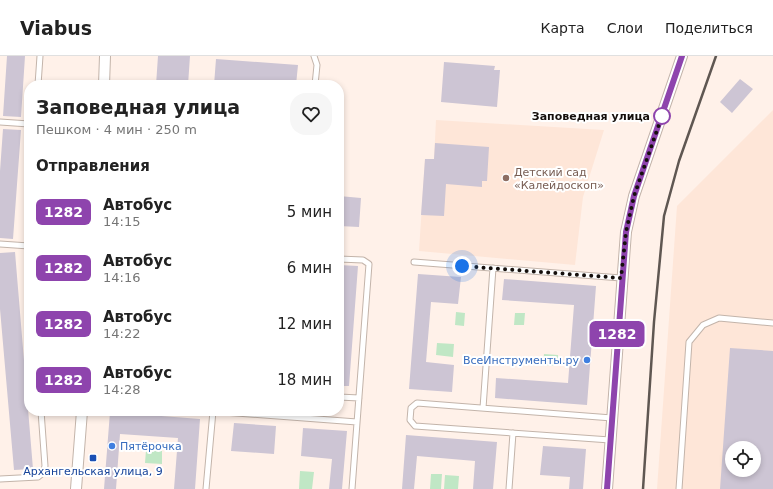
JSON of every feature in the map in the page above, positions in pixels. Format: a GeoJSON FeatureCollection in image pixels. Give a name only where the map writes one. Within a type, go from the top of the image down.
{"type":"FeatureCollection","features":[{"type":"Feature","properties":{"kind":"street"},"geometry":{"type":"LineString","coordinates":[[104,80],[106,56]]}},
{"type":"Feature","properties":{"kind":"street"},"geometry":{"type":"LineString","coordinates":[[607,489],[621,278],[626,232],[634,196],[682,56]]}},
{"type":"Feature","properties":{"kind":"street"},"geometry":{"type":"LineString","coordinates":[[76,489],[82,416]]}},
{"type":"Feature","properties":{"kind":"lane"},"geometry":{"type":"LineString","coordinates":[[38,80],[40,56]]}},
{"type":"Feature","properties":{"kind":"lane"},"geometry":{"type":"LineString","coordinates":[[314,56],[318,65],[316,80]]}},
{"type":"Feature","properties":{"kind":"lane"},"geometry":{"type":"LineString","coordinates":[[0,122],[24,124]]}},
{"type":"Feature","properties":{"kind":"lane"},"geometry":{"type":"LineString","coordinates":[[0,244],[24,246]]}},
{"type":"Feature","properties":{"kind":"lane"},"geometry":{"type":"LineString","coordinates":[[344,259],[363,260],[369,264],[352,489]]}},
{"type":"Feature","properties":{"kind":"lane"},"geometry":{"type":"LineString","coordinates":[[414,262],[621,278]]}},
{"type":"Feature","properties":{"kind":"lane"},"geometry":{"type":"LineString","coordinates":[[483,408],[493,268]]}},
{"type":"Feature","properties":{"kind":"lane"},"geometry":{"type":"LineString","coordinates":[[679,489],[689,342],[703,325],[719,318],[773,323]]}},
{"type":"Feature","properties":{"kind":"lane"},"geometry":{"type":"LineString","coordinates":[[344,397],[359,398]]}},
{"type":"Feature","properties":{"kind":"lane"},"geometry":{"type":"LineString","coordinates":[[610,440],[415,426],[410,420],[411,408],[414,404],[612,418]]}},
{"type":"Feature","properties":{"kind":"lane"},"geometry":{"type":"LineString","coordinates":[[0,479],[38,477],[43,473],[45,466],[41,416]]}},
{"type":"Feature","properties":{"kind":"lane"},"geometry":{"type":"LineString","coordinates":[[206,489],[211,416]]}},
{"type":"Feature","properties":{"kind":"lane"},"geometry":{"type":"LineString","coordinates":[[277,416],[357,422]]}},
{"type":"Feature","properties":{"kind":"lane"},"geometry":{"type":"LineString","coordinates":[[509,489],[513,433]]}},
{"type":"Feature","properties":{"kind":"shaded area"},"geometry":{"type":"Polygon","coordinates":[[[773,110],[773,489],[657,489],[677,206],[773,110]]]}},
{"type":"Feature","properties":{"kind":"shaded area","name":"Детский сад «Калейдоскоп»"},"geometry":{"type":"Polygon","coordinates":[[[436,120],[604,130],[583,197],[575,265],[419,251],[425,159],[434,159],[436,120]]]}},
{"type":"Feature","properties":{"kind":"green space"},"geometry":{"type":"Polygon","coordinates":[[[456,312],[465,313],[464,326],[455,325],[456,312]]]}},
{"type":"Feature","properties":{"kind":"green space"},"geometry":{"type":"Polygon","coordinates":[[[515,313],[525,313],[524,325],[514,325],[515,313]]]}},
{"type":"Feature","properties":{"kind":"green space"},"geometry":{"type":"Polygon","coordinates":[[[437,343],[454,344],[453,357],[436,355],[437,343]]]}},
{"type":"Feature","properties":{"kind":"green space"},"geometry":{"type":"Polygon","coordinates":[[[544,354],[558,355],[557,366],[543,365],[544,354]]]}},
{"type":"Feature","properties":{"kind":"green space"},"geometry":{"type":"Polygon","coordinates":[[[146,450],[162,451],[162,464],[145,463],[146,450]]]}},
{"type":"Feature","properties":{"kind":"green space"},"geometry":{"type":"Polygon","coordinates":[[[300,471],[314,472],[312,489],[299,489],[300,471]]]}},
{"type":"Feature","properties":{"kind":"green space"},"geometry":{"type":"Polygon","coordinates":[[[431,474],[442,474],[441,489],[430,489],[431,474]]]}},
{"type":"Feature","properties":{"kind":"green space"},"geometry":{"type":"Polygon","coordinates":[[[445,475],[459,476],[458,489],[444,489],[445,475]]]}},
{"type":"Feature","properties":{"kind":"building"},"geometry":{"type":"Polygon","coordinates":[[[7,56],[25,56],[21,117],[3,116],[7,56]]]}},
{"type":"Feature","properties":{"kind":"building"},"geometry":{"type":"Polygon","coordinates":[[[158,56],[190,56],[188,80],[156,80],[158,56]]]}},
{"type":"Feature","properties":{"kind":"building"},"geometry":{"type":"Polygon","coordinates":[[[216,59],[298,65],[296,80],[214,80],[216,59]]]}},
{"type":"Feature","properties":{"kind":"building"},"geometry":{"type":"Polygon","coordinates":[[[444,62],[495,66],[494,70],[500,70],[497,107],[441,102],[444,62]]]}},
{"type":"Feature","properties":{"kind":"building"},"geometry":{"type":"Polygon","coordinates":[[[740,79],[753,89],[732,113],[720,102],[740,79]]]}},
{"type":"Feature","properties":{"kind":"building"},"geometry":{"type":"Polygon","coordinates":[[[3,129],[21,130],[13,239],[0,238],[0,171],[3,129]]]}},
{"type":"Feature","properties":{"kind":"building"},"geometry":{"type":"Polygon","coordinates":[[[435,143],[489,147],[487,181],[482,181],[482,187],[446,184],[444,216],[421,215],[425,159],[434,159],[435,143]]]}},
{"type":"Feature","properties":{"kind":"building"},"geometry":{"type":"Polygon","coordinates":[[[344,196],[361,198],[359,227],[344,226],[344,196]]]}},
{"type":"Feature","properties":{"kind":"building"},"geometry":{"type":"Polygon","coordinates":[[[15,252],[24,360],[24,416],[29,416],[33,469],[14,470],[0,309],[0,253],[15,252]]]}},
{"type":"Feature","properties":{"kind":"building"},"geometry":{"type":"Polygon","coordinates":[[[344,265],[358,266],[349,386],[344,386],[344,265]]]}},
{"type":"Feature","properties":{"kind":"building"},"geometry":{"type":"Polygon","coordinates":[[[418,274],[461,277],[458,304],[431,302],[426,362],[454,365],[452,392],[409,389],[418,274]]]}},
{"type":"Feature","properties":{"kind":"building"},"geometry":{"type":"Polygon","coordinates":[[[504,279],[596,286],[587,405],[495,398],[496,378],[568,383],[574,305],[502,300],[504,279]]]}},
{"type":"Feature","properties":{"kind":"building"},"geometry":{"type":"Polygon","coordinates":[[[730,348],[773,351],[773,489],[720,489],[730,348]]]}},
{"type":"Feature","properties":{"kind":"building"},"geometry":{"type":"Polygon","coordinates":[[[110,416],[161,416],[200,419],[195,489],[174,489],[178,438],[120,434],[116,489],[104,489],[110,416]]]}},
{"type":"Feature","properties":{"kind":"building"},"geometry":{"type":"Polygon","coordinates":[[[234,423],[276,426],[274,454],[231,451],[234,423]]]}},
{"type":"Feature","properties":{"kind":"building"},"geometry":{"type":"Polygon","coordinates":[[[303,428],[347,431],[342,489],[329,489],[332,459],[301,456],[303,428]]]}},
{"type":"Feature","properties":{"kind":"building"},"geometry":{"type":"Polygon","coordinates":[[[406,435],[497,442],[493,489],[473,489],[475,461],[417,456],[414,489],[402,489],[406,435]]]}},
{"type":"Feature","properties":{"kind":"building"},"geometry":{"type":"Polygon","coordinates":[[[543,446],[586,449],[583,489],[569,489],[570,477],[540,475],[543,446]]]}},
{"type":"Feature","properties":{"kind":"railway"},"geometry":{"type":"LineString","coordinates":[[643,489],[654,322],[664,216],[679,161],[716,56]]}},
{"type":"Feature","properties":{"kind":"bus line","name":"1282"},"geometry":{"type":"LineString","coordinates":[[607,489],[621,278],[626,232],[634,196],[682,56]]}},
{"type":"Feature","properties":{"kind":"place","name":"Заповедная улица"},"geometry":{"type":"Point","coordinates":[662,116]}},
{"type":"Feature","properties":{"kind":"place","name":"Детский сад «Калейдоскоп»"},"geometry":{"type":"Point","coordinates":[506,178]}},
{"type":"Feature","properties":{"kind":"place","name":"ВсеИнструменты.ру"},"geometry":{"type":"Point","coordinates":[587,360]}},
{"type":"Feature","properties":{"kind":"place","name":"Пятёрочка"},"geometry":{"type":"Point","coordinates":[112,446]}},
{"type":"Feature","properties":{"kind":"place","name":"Архангельская улица, 9"},"geometry":{"type":"Point","coordinates":[93,458]}},
{"type":"Feature","properties":{"kind":"route"},"geometry":{"type":"LineString","coordinates":[[462,266],[621,278],[626,232],[634,196],[662,116]]}}]}
